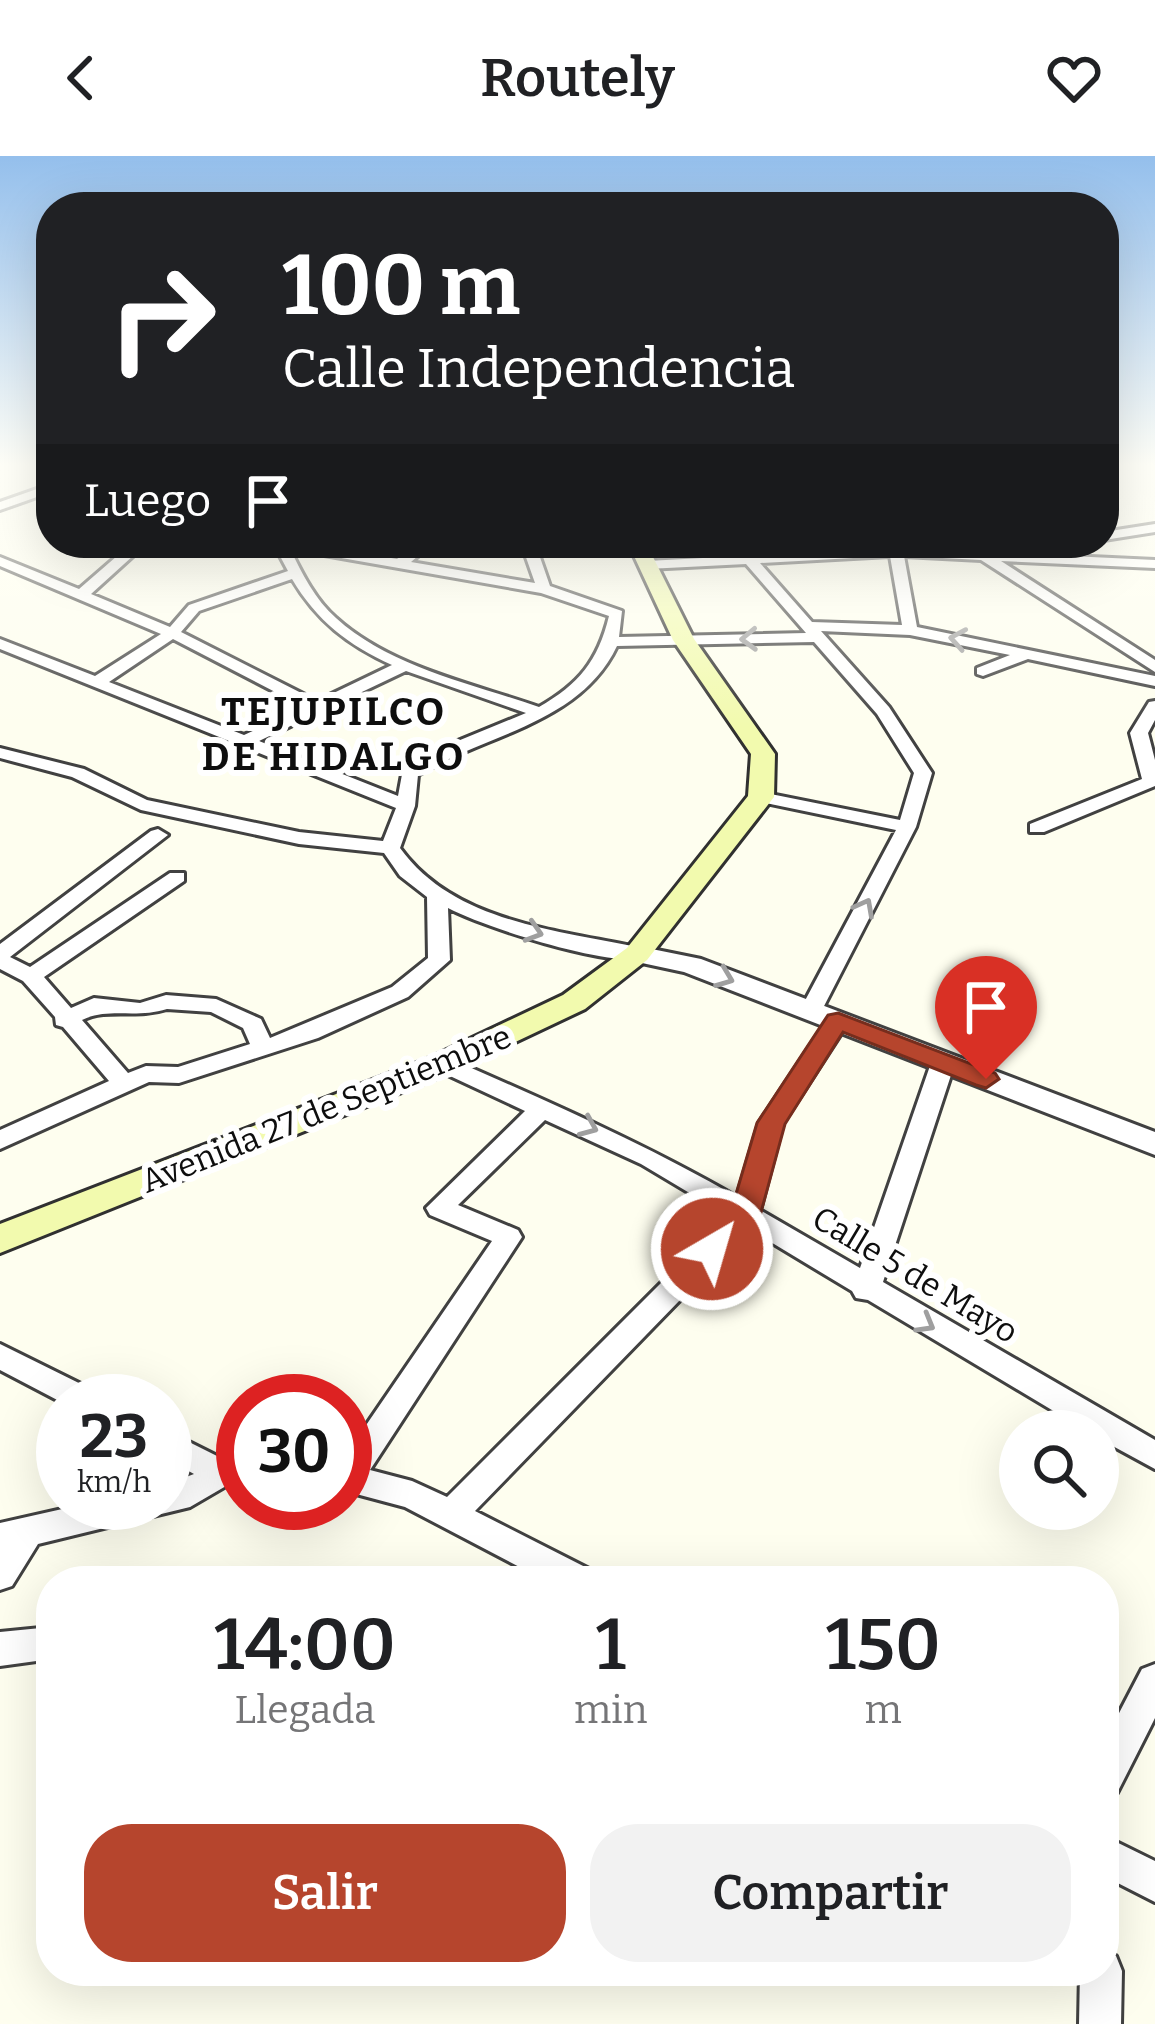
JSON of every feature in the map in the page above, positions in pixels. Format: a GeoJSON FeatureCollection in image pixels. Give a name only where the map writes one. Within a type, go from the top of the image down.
{"type":"FeatureCollection","features":[{"type":"Feature","properties":{"kind":"main road"},"geometry":{"type":"LineString","coordinates":[[644,558],[684,640],[754,735],[763,754],[761,796]]}},
{"type":"Feature","properties":{"kind":"main road","name":"Avenida 27 de Septiembre"},"geometry":{"type":"LineString","coordinates":[[0,1239],[443,1064],[554,1014],[637,954],[761,796]]}},
{"type":"Feature","properties":{"kind":"street"},"geometry":{"type":"LineString","coordinates":[[81,595],[124,558]]}},
{"type":"Feature","properties":{"kind":"street"},"geometry":{"type":"LineString","coordinates":[[288,558],[333,624],[408,664],[541,713]]}},
{"type":"Feature","properties":{"kind":"street"},"geometry":{"type":"LineString","coordinates":[[377,558],[544,590],[617,614],[611,642],[586,683],[541,713],[427,760],[404,782],[406,806],[390,848],[398,864],[437,893],[521,928],[691,965],[1155,1144]]}},
{"type":"Feature","properties":{"kind":"street"},"geometry":{"type":"LineString","coordinates":[[402,562],[407,558]]}},
{"type":"Feature","properties":{"kind":"street"},"geometry":{"type":"LineString","coordinates":[[533,558],[544,590]]}},
{"type":"Feature","properties":{"kind":"street"},"geometry":{"type":"LineString","coordinates":[[713,558],[771,558]]}},
{"type":"Feature","properties":{"kind":"street"},"geometry":{"type":"LineString","coordinates":[[893,558],[908,625]]}},
{"type":"Feature","properties":{"kind":"street"},"geometry":{"type":"LineString","coordinates":[[987,558],[1155,667]]}},
{"type":"Feature","properties":{"kind":"street"},"geometry":{"type":"LineString","coordinates":[[1070,558],[1155,564]]}},
{"type":"Feature","properties":{"kind":"street"},"geometry":{"type":"LineString","coordinates":[[451,1514],[745,1216],[771,1123],[908,827],[923,773],[854,671],[812,632],[749,560]]}},
{"type":"Feature","properties":{"kind":"street"},"geometry":{"type":"LineString","coordinates":[[0,561],[172,633],[314,706]]}},
{"type":"Feature","properties":{"kind":"street"},"geometry":{"type":"LineString","coordinates":[[98,682],[172,633],[207,601],[295,573]]}},
{"type":"Feature","properties":{"kind":"street"},"geometry":{"type":"LineString","coordinates":[[611,642],[812,632],[851,624],[908,625],[1155,680]]}},
{"type":"Feature","properties":{"kind":"street"},"geometry":{"type":"LineString","coordinates":[[0,644],[406,806]]}},
{"type":"Feature","properties":{"kind":"street"},"geometry":{"type":"LineString","coordinates":[[983,671],[1032,652]]}},
{"type":"Feature","properties":{"kind":"street"},"geometry":{"type":"LineString","coordinates":[[242,743],[408,664]]}},
{"type":"Feature","properties":{"kind":"street"},"geometry":{"type":"LineString","coordinates":[[1037,828],[1152,781],[1139,733],[1155,706]]}},
{"type":"Feature","properties":{"kind":"street"},"geometry":{"type":"LineString","coordinates":[[0,753],[78,772],[141,804],[213,815],[299,838],[390,848]]}},
{"type":"Feature","properties":{"kind":"street"},"geometry":{"type":"LineString","coordinates":[[761,796],[908,827]]}},
{"type":"Feature","properties":{"kind":"street"},"geometry":{"type":"LineString","coordinates":[[124,1083],[64,1020],[31,976],[0,957],[158,835]]}},
{"type":"Feature","properties":{"kind":"street"},"geometry":{"type":"LineString","coordinates":[[31,976],[177,877]]}},
{"type":"Feature","properties":{"kind":"street"},"geometry":{"type":"LineString","coordinates":[[0,1140],[146,1074],[178,1075],[310,1033],[400,992],[439,960],[437,893]]}},
{"type":"Feature","properties":{"kind":"street"},"geometry":{"type":"LineString","coordinates":[[64,1020],[94,1005],[141,1010],[166,1002],[216,1006],[253,1024],[262,1046]]}},
{"type":"Feature","properties":{"kind":"street"},"geometry":{"type":"LineString","coordinates":[[866,1290],[944,1063]]}},
{"type":"Feature","properties":{"kind":"street","name":"Calle 5 de Mayo"},"geometry":{"type":"LineString","coordinates":[[443,1064],[610,1136],[1155,1456]]}},
{"type":"Feature","properties":{"kind":"street"},"geometry":{"type":"LineString","coordinates":[[372,1439],[509,1237],[439,1208],[543,1108]]}},
{"type":"Feature","properties":{"kind":"street"},"geometry":{"type":"LineString","coordinates":[[0,1356],[36,1375]]}},
{"type":"Feature","properties":{"kind":"street"},"geometry":{"type":"LineString","coordinates":[[372,1484],[412,1496],[550,1566]]}},
{"type":"Feature","properties":{"kind":"street"},"geometry":{"type":"LineString","coordinates":[[0,1575],[13,1536]]}},
{"type":"Feature","properties":{"kind":"street"},"geometry":{"type":"LineString","coordinates":[[0,1649],[36,1645]]}},
{"type":"Feature","properties":{"kind":"street"},"geometry":{"type":"LineString","coordinates":[[1119,1751],[1155,1681]]}},
{"type":"Feature","properties":{"kind":"street"},"geometry":{"type":"LineString","coordinates":[[1119,1863],[1155,1882]]}},
{"type":"Feature","properties":{"kind":"street"},"geometry":{"type":"LineString","coordinates":[[1100,2024],[1101,1986]]}},
{"type":"Feature","properties":{"kind":"district","name":"TEJUPILCO DE HIDALGO"},"geometry":{"type":"Point","coordinates":[334,734]}},
{"type":"Feature","properties":{"kind":"route"},"geometry":{"type":"LineString","coordinates":[[712,1249],[745,1216],[771,1123],[838,1021],[986,1079]]}}]}
